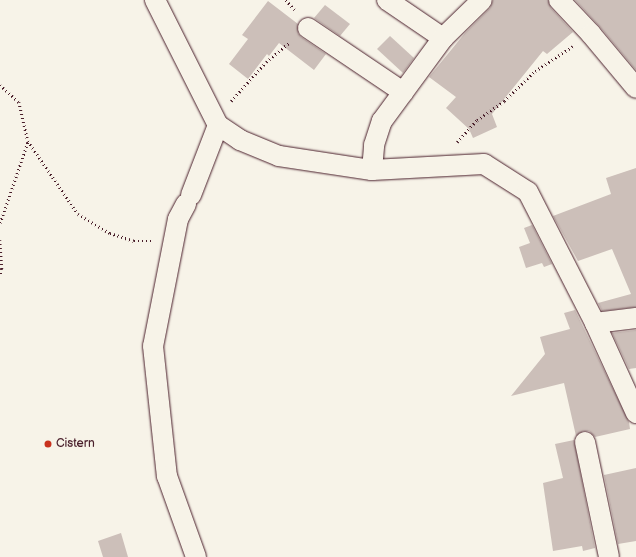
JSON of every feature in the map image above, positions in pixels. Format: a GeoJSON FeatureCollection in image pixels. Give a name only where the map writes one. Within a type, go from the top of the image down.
{"type":"FeatureCollection","features":[{"type":"Feature","properties":{"kind":"street"},"geometry":{"type":"LineString","coordinates":[[155,0],[218,125],[240,140],[278,156],[372,170],[484,164],[528,192],[595,323],[636,413]]}},
{"type":"Feature","properties":{"kind":"street"},"geometry":{"type":"LineString","coordinates":[[387,0],[443,38]]}},
{"type":"Feature","properties":{"kind":"street"},"geometry":{"type":"LineString","coordinates":[[372,170],[374,145],[382,121],[443,38],[482,0]]}},
{"type":"Feature","properties":{"kind":"street"},"geometry":{"type":"LineString","coordinates":[[559,0],[592,34],[636,88]]}},
{"type":"Feature","properties":{"kind":"street"},"geometry":{"type":"LineString","coordinates":[[308,28],[403,92]]}},
{"type":"Feature","properties":{"kind":"street"},"geometry":{"type":"LineString","coordinates":[[196,557],[167,476],[152,346],[178,219],[188,199],[218,125]]}},
{"type":"Feature","properties":{"kind":"street"},"geometry":{"type":"LineString","coordinates":[[595,323],[636,318]]}},
{"type":"Feature","properties":{"kind":"street"},"geometry":{"type":"LineString","coordinates":[[585,442],[609,557]]}},
{"type":"Feature","properties":{"kind":"path"},"geometry":{"type":"LineString","coordinates":[[234,98],[266,62],[308,28],[286,0]]}},
{"type":"Feature","properties":{"kind":"path"},"geometry":{"type":"LineString","coordinates":[[451,165],[452,152],[455,145],[477,120],[504,101],[535,71],[592,34]]}},
{"type":"Feature","properties":{"kind":"path"},"geometry":{"type":"LineString","coordinates":[[0,85],[19,102],[28,141],[78,214],[110,233],[134,241],[173,241]]}},
{"type":"Feature","properties":{"kind":"path"},"geometry":{"type":"LineString","coordinates":[[0,223],[28,141]]}},
{"type":"Feature","properties":{"kind":"path"},"geometry":{"type":"LineString","coordinates":[[0,240],[2,269],[0,276]]}},
{"type":"Feature","properties":{"kind":"building"},"geometry":{"type":"Polygon","coordinates":[[[493,0],[548,0],[551,8],[573,32],[547,54],[543,51],[492,114],[497,127],[473,138],[469,129],[446,108],[456,97],[429,77],[465,33],[490,8],[493,0]]]}},
{"type":"Feature","properties":{"kind":"building"},"geometry":{"type":"Polygon","coordinates":[[[575,0],[636,0],[636,70],[600,27],[575,0]]]}},
{"type":"Feature","properties":{"kind":"building"},"geometry":{"type":"Polygon","coordinates":[[[268,1],[298,24],[298,33],[301,37],[326,54],[314,70],[279,43],[269,56],[267,54],[248,79],[229,64],[248,39],[242,35],[268,1]]]}},
{"type":"Feature","properties":{"kind":"building"},"geometry":{"type":"Polygon","coordinates":[[[325,5],[350,24],[340,36],[314,18],[325,5]]]}},
{"type":"Feature","properties":{"kind":"building"},"geometry":{"type":"Polygon","coordinates":[[[390,36],[414,58],[403,73],[377,49],[390,36]]]}},
{"type":"Feature","properties":{"kind":"building"},"geometry":{"type":"Polygon","coordinates":[[[636,168],[636,307],[602,311],[598,303],[631,294],[612,249],[578,261],[553,216],[611,194],[606,178],[636,168]]]}},
{"type":"Feature","properties":{"kind":"building"},"geometry":{"type":"Polygon","coordinates":[[[532,225],[552,264],[544,267],[542,263],[526,268],[519,247],[530,243],[524,228],[532,225]]]}},
{"type":"Feature","properties":{"kind":"building"},"geometry":{"type":"Polygon","coordinates":[[[575,310],[629,422],[630,429],[595,437],[589,431],[583,431],[576,436],[564,383],[511,396],[545,354],[540,337],[570,329],[564,313],[575,310]]]}},
{"type":"Feature","properties":{"kind":"building"},"geometry":{"type":"Polygon","coordinates":[[[636,330],[636,368],[629,369],[612,333],[636,330]]]}},
{"type":"Feature","properties":{"kind":"building"},"geometry":{"type":"Polygon","coordinates":[[[574,440],[595,548],[583,551],[582,546],[553,551],[543,483],[563,478],[555,444],[574,440]]]}},
{"type":"Feature","properties":{"kind":"building"},"geometry":{"type":"Polygon","coordinates":[[[636,468],[636,541],[618,544],[604,475],[636,468]]]}},
{"type":"Feature","properties":{"kind":"building"},"geometry":{"type":"Polygon","coordinates":[[[121,533],[128,557],[103,557],[98,541],[121,533]]]}},
{"type":"Feature","properties":{"kind":"place","name":"Cistern"},"geometry":{"type":"Point","coordinates":[48,444]}}]}
